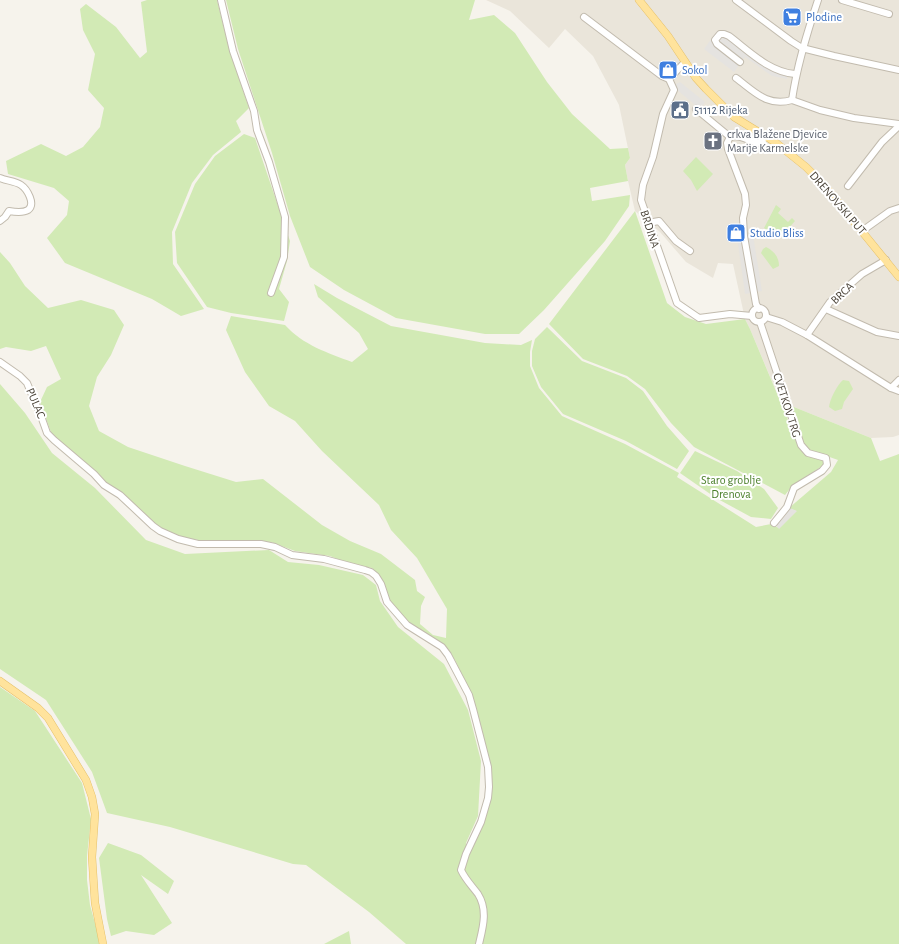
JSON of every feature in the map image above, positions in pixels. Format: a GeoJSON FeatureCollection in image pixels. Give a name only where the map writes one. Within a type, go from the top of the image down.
{"type":"FeatureCollection","features":[{"type":"Feature","properties":{"kind":"main road","name":"DRENOVSKI PUT"},"geometry":{"type":"LineString","coordinates":[[639,0],[668,36],[696,78],[734,117],[768,137],[798,161],[825,186],[899,277]]}},
{"type":"Feature","properties":{"kind":"main road"},"geometry":{"type":"LineString","coordinates":[[0,681],[38,708],[48,718],[86,780],[92,797],[95,814],[92,864],[95,903],[103,944]]}},
{"type":"Feature","properties":{"kind":"street"},"geometry":{"type":"LineString","coordinates":[[221,0],[233,51],[254,111],[257,130],[269,162],[285,217],[284,257],[271,293]]}},
{"type":"Feature","properties":{"kind":"street"},"geometry":{"type":"LineString","coordinates":[[736,0],[802,48],[899,70]]}},
{"type":"Feature","properties":{"kind":"street"},"geometry":{"type":"LineString","coordinates":[[792,100],[795,74],[818,0]]}},
{"type":"Feature","properties":{"kind":"street"},"geometry":{"type":"LineString","coordinates":[[842,0],[889,14]]}},
{"type":"Feature","properties":{"kind":"street"},"geometry":{"type":"LineString","coordinates":[[584,17],[662,76],[669,79],[685,62]]}},
{"type":"Feature","properties":{"kind":"street"},"geometry":{"type":"LineString","coordinates":[[740,62],[716,44],[715,40],[720,34],[729,36],[772,68],[786,74],[795,74]]}},
{"type":"Feature","properties":{"kind":"street"},"geometry":{"type":"LineString","coordinates":[[736,78],[768,101],[784,102],[792,100],[820,110],[854,118],[899,125]]}},
{"type":"Feature","properties":{"kind":"street","name":"BRDINA"},"geometry":{"type":"LineString","coordinates":[[669,79],[674,90],[663,114],[653,157],[643,185],[641,200],[648,223],[677,302],[699,318],[730,314],[752,316]]}},
{"type":"Feature","properties":{"kind":"street"},"geometry":{"type":"LineString","coordinates":[[696,109],[730,137],[741,137],[758,143],[768,137]]}},
{"type":"Feature","properties":{"kind":"street"},"geometry":{"type":"LineString","coordinates":[[848,186],[882,142],[899,125]]}},
{"type":"Feature","properties":{"kind":"street"},"geometry":{"type":"LineString","coordinates":[[730,137],[727,143],[728,148],[745,194],[746,205],[743,218],[744,236],[756,304],[759,309],[763,310],[766,317],[782,322],[807,335],[891,388],[899,391]]}},
{"type":"Feature","properties":{"kind":"street"},"geometry":{"type":"LineString","coordinates":[[0,178],[24,187],[30,199],[31,206],[26,211],[9,211],[0,221]]}},
{"type":"Feature","properties":{"kind":"street"},"geometry":{"type":"LineString","coordinates":[[862,231],[890,211],[899,208]]}},
{"type":"Feature","properties":{"kind":"street"},"geometry":{"type":"LineString","coordinates":[[648,223],[659,221],[676,241],[690,251]]}},
{"type":"Feature","properties":{"kind":"street","name":"BRCA"},"geometry":{"type":"LineString","coordinates":[[807,335],[830,302],[862,274],[886,260]]}},
{"type":"Feature","properties":{"kind":"street"},"geometry":{"type":"LineString","coordinates":[[759,309],[753,312],[752,316],[754,320],[760,322],[764,321],[766,317]]}},
{"type":"Feature","properties":{"kind":"street"},"geometry":{"type":"LineString","coordinates":[[826,309],[877,332],[899,336]]}},
{"type":"Feature","properties":{"kind":"street","name":"CVETKOV TRG"},"geometry":{"type":"LineString","coordinates":[[760,322],[801,445],[808,453],[826,458],[827,465],[822,470],[794,488],[787,507],[774,523]]}},
{"type":"Feature","properties":{"kind":"street","name":"PULAC"},"geometry":{"type":"LineString","coordinates":[[0,362],[20,376],[27,383],[42,416],[47,433],[94,474],[104,485],[120,495],[160,531],[178,539],[198,544],[270,545],[292,555],[324,558],[371,572],[376,576],[381,584],[387,602],[407,625],[442,647],[448,655],[468,696],[478,727],[488,767],[488,798],[461,870],[480,898],[482,904],[484,924],[479,944]]}},
{"type":"Feature","properties":{"kind":"street"},"geometry":{"type":"LineString","coordinates":[[891,388],[899,380]]}},
{"type":"Feature","properties":{"kind":"shaded area"},"geometry":{"type":"Polygon","coordinates":[[[486,0],[899,0],[899,435],[893,437],[871,438],[789,405],[782,405],[745,319],[733,264],[718,263],[713,278],[686,262],[660,232],[635,211],[625,165],[630,158],[619,105],[593,56],[565,29],[549,48],[510,11],[486,0]]]}},
{"type":"Feature","properties":{"kind":"shaded area"},"geometry":{"type":"Polygon","coordinates":[[[717,31],[727,32],[774,67],[787,69],[787,79],[772,76],[745,57],[734,72],[704,49],[717,31]]]}},
{"type":"Feature","properties":{"kind":"shaded area"},"geometry":{"type":"Polygon","coordinates":[[[680,82],[705,102],[700,109],[676,89],[674,85],[680,82]]]}},
{"type":"Feature","properties":{"kind":"shaded area"},"geometry":{"type":"Polygon","coordinates":[[[753,235],[762,291],[745,294],[737,237],[753,235]]]}},
{"type":"Feature","properties":{"kind":"shaded area"},"geometry":{"type":"Polygon","coordinates":[[[787,507],[797,511],[779,529],[774,523],[787,507]]]}},
{"type":"Feature","properties":{"kind":"green space"},"geometry":{"type":"Polygon","coordinates":[[[147,0],[217,0],[230,52],[249,108],[236,121],[241,132],[213,155],[192,183],[172,232],[173,264],[204,309],[181,316],[152,299],[65,263],[47,238],[67,215],[69,201],[54,188],[8,174],[6,161],[41,144],[66,156],[83,147],[100,127],[104,108],[88,90],[95,54],[83,30],[80,9],[86,4],[116,27],[140,58],[147,52],[141,2],[147,0]]]}},
{"type":"Feature","properties":{"kind":"green space"},"geometry":{"type":"Polygon","coordinates":[[[226,0],[475,0],[469,20],[494,15],[515,33],[547,82],[572,114],[610,149],[628,148],[630,158],[625,165],[628,181],[590,188],[592,201],[630,195],[629,206],[605,241],[544,310],[519,334],[485,334],[396,318],[344,290],[310,267],[290,216],[272,153],[238,49],[226,0]]]}},
{"type":"Feature","properties":{"kind":"green space"},"geometry":{"type":"Polygon","coordinates":[[[244,134],[255,138],[290,241],[287,261],[279,289],[289,302],[284,321],[231,313],[207,307],[177,263],[175,232],[195,184],[215,156],[244,134]]]}},
{"type":"Feature","properties":{"kind":"green space"},"geometry":{"type":"Polygon","coordinates":[[[696,157],[713,174],[697,191],[691,180],[683,171],[696,157]]]}},
{"type":"Feature","properties":{"kind":"green space"},"geometry":{"type":"Polygon","coordinates":[[[776,205],[781,209],[778,213],[788,222],[792,218],[795,221],[780,238],[764,228],[776,205]]]}},
{"type":"Feature","properties":{"kind":"green space"},"geometry":{"type":"Polygon","coordinates":[[[635,211],[667,303],[685,317],[706,324],[745,319],[799,446],[823,459],[824,465],[793,485],[785,495],[694,447],[671,423],[645,389],[627,376],[583,359],[549,324],[635,211]]]}},
{"type":"Feature","properties":{"kind":"green space"},"geometry":{"type":"Polygon","coordinates":[[[766,247],[774,252],[778,260],[779,266],[773,269],[761,253],[766,247]]]}},
{"type":"Feature","properties":{"kind":"green space"},"geometry":{"type":"Polygon","coordinates":[[[0,252],[10,263],[25,286],[48,308],[81,300],[114,310],[124,325],[111,355],[97,377],[89,406],[99,431],[128,447],[236,482],[263,479],[322,525],[350,541],[381,554],[415,580],[417,591],[425,597],[421,606],[420,624],[433,635],[446,638],[447,609],[417,558],[391,530],[379,505],[322,451],[295,421],[269,406],[245,372],[226,330],[231,316],[285,325],[308,343],[325,352],[352,362],[368,349],[359,333],[318,297],[314,284],[337,298],[391,326],[485,343],[521,345],[532,340],[530,366],[539,388],[562,416],[625,444],[679,473],[677,477],[756,527],[771,524],[779,528],[796,511],[789,508],[831,472],[838,460],[808,450],[803,445],[789,405],[871,438],[880,461],[899,454],[899,944],[406,944],[369,912],[306,865],[293,864],[170,827],[107,813],[92,772],[46,700],[0,669],[0,384],[25,413],[52,453],[95,488],[146,540],[185,554],[269,550],[288,562],[319,565],[363,575],[376,585],[380,601],[398,627],[444,664],[468,710],[481,761],[478,816],[466,843],[468,855],[483,823],[491,767],[472,696],[455,660],[440,642],[409,623],[389,600],[382,579],[372,568],[350,564],[330,556],[295,551],[271,542],[198,540],[178,536],[160,528],[123,493],[105,482],[100,475],[52,435],[40,402],[47,387],[61,379],[46,346],[31,351],[6,347],[0,349],[0,252]]]}},
{"type":"Feature","properties":{"kind":"green space"},"geometry":{"type":"Polygon","coordinates":[[[547,327],[582,361],[626,378],[643,391],[667,426],[689,451],[677,469],[626,441],[563,414],[541,387],[532,366],[532,351],[535,339],[547,327]]]}},
{"type":"Feature","properties":{"kind":"green space"},"geometry":{"type":"Polygon","coordinates":[[[843,380],[849,381],[853,389],[844,402],[842,409],[835,411],[829,407],[832,396],[843,380]]]}},
{"type":"Feature","properties":{"kind":"green space","name":"Staro groblje Drenova"},"geometry":{"type":"Polygon","coordinates":[[[695,451],[737,471],[764,489],[778,508],[771,519],[751,517],[716,498],[680,473],[695,451]]]}},
{"type":"Feature","properties":{"kind":"green space"},"geometry":{"type":"Polygon","coordinates":[[[0,687],[35,711],[82,783],[91,819],[87,856],[87,880],[90,905],[98,934],[99,944],[0,944],[0,687]]]}},
{"type":"Feature","properties":{"kind":"green space"},"geometry":{"type":"Polygon","coordinates":[[[108,843],[141,855],[174,881],[168,894],[141,875],[172,923],[154,935],[126,931],[111,936],[107,919],[99,858],[108,843]]]}},
{"type":"Feature","properties":{"kind":"green space"},"geometry":{"type":"Polygon","coordinates":[[[349,931],[351,944],[324,944],[349,931]]]}},
{"type":"Feature","properties":{"kind":"place","name":"Plodine"},"geometry":{"type":"Point","coordinates":[792,17]}},
{"type":"Feature","properties":{"kind":"place","name":"Sokol"},"geometry":{"type":"Point","coordinates":[668,70]}},
{"type":"Feature","properties":{"kind":"place","name":"51112 Rijeka"},"geometry":{"type":"Point","coordinates":[680,110]}},
{"type":"Feature","properties":{"kind":"place","name":"crkva Blažene Djevice Marije Karmelske"},"geometry":{"type":"Point","coordinates":[713,141]}},
{"type":"Feature","properties":{"kind":"place","name":"Studio Bliss"},"geometry":{"type":"Point","coordinates":[736,233]}}]}
